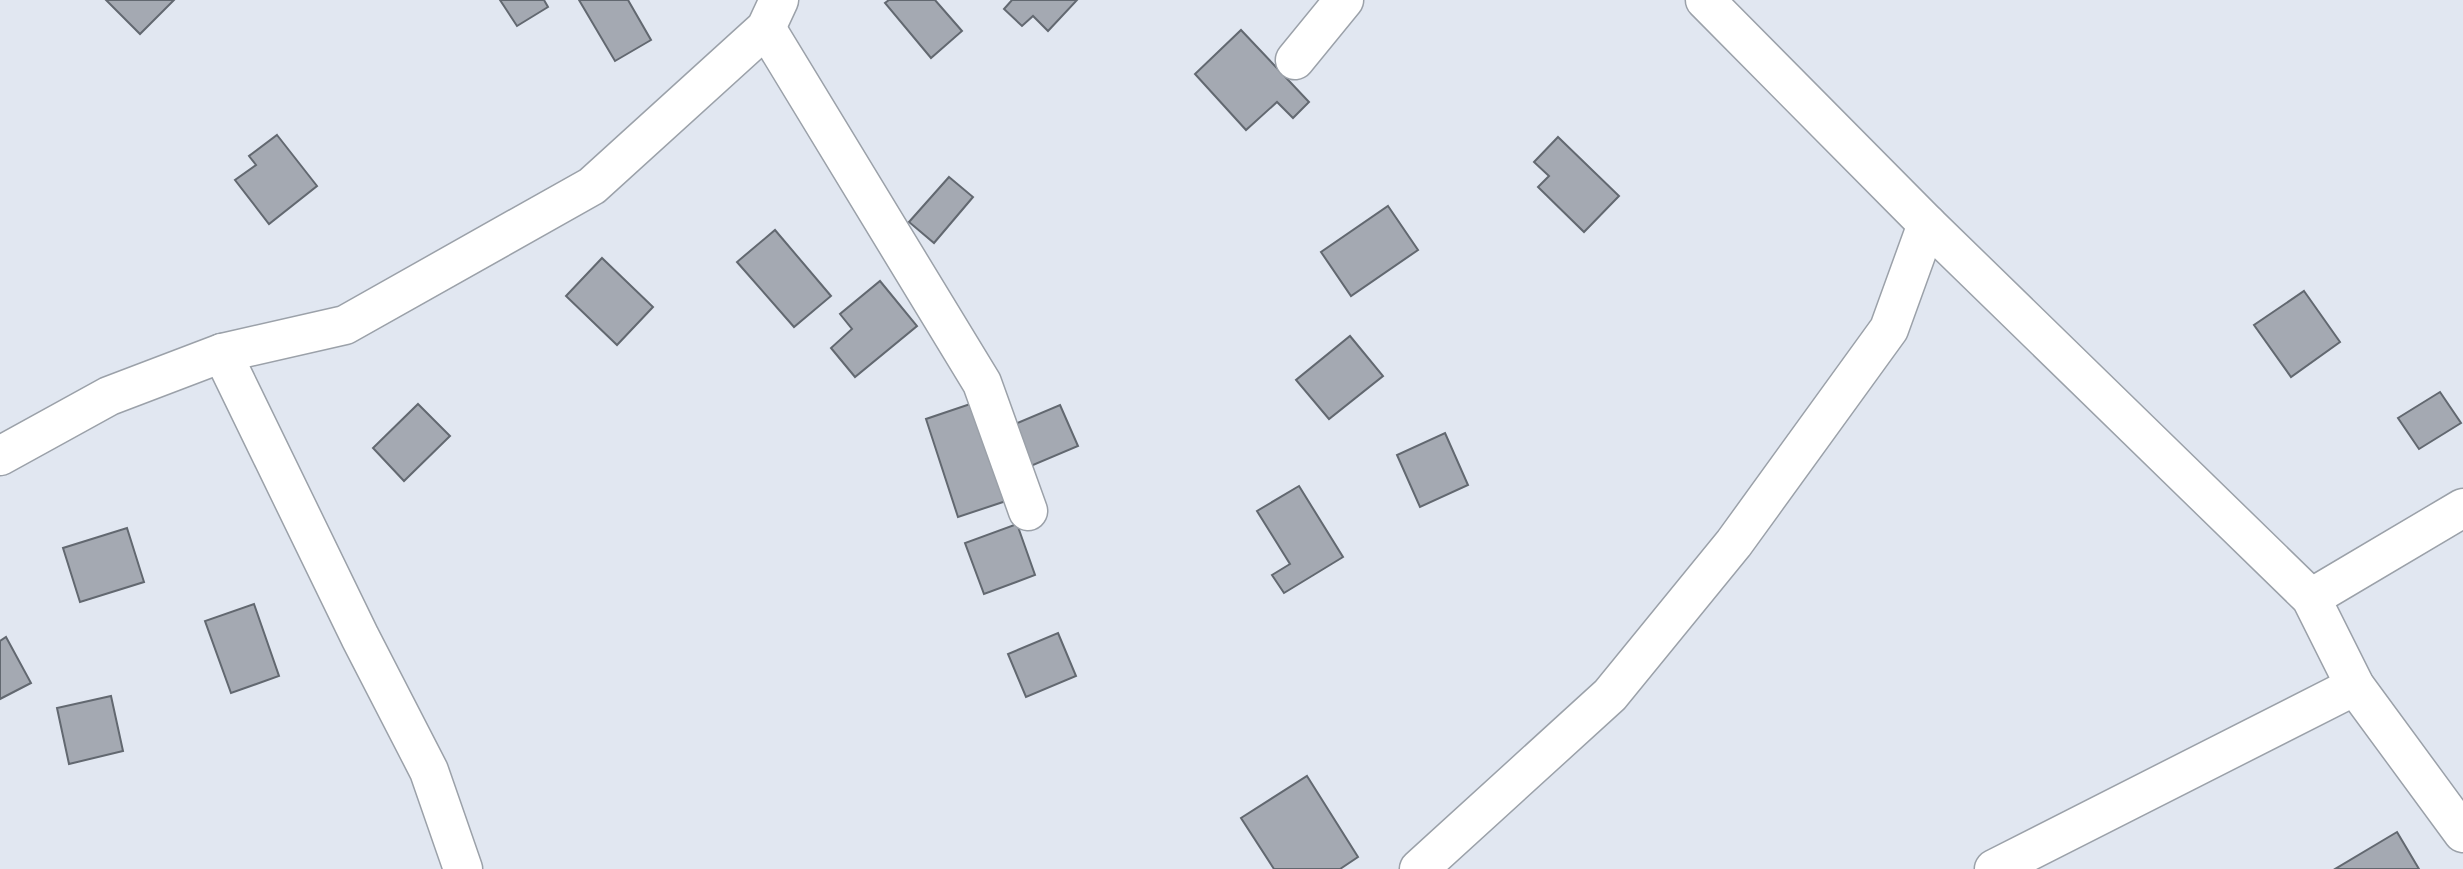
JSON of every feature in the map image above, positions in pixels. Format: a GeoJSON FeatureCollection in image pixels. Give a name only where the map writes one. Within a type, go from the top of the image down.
{"type":"FeatureCollection","features":[{"type":"Feature","properties":{"kind":"street"},"geometry":{"type":"LineString","coordinates":[[1295,61],[1344,0]]}},
{"type":"Feature","properties":{"kind":"street"},"geometry":{"type":"LineString","coordinates":[[1705,0],[1927,224],[2311,598],[2355,686],[2463,833]]}},
{"type":"Feature","properties":{"kind":"street"},"geometry":{"type":"LineString","coordinates":[[0,456],[109,396],[222,352],[345,325],[592,186],[773,14],[982,383],[1028,511]]}},
{"type":"Feature","properties":{"kind":"street"},"geometry":{"type":"LineString","coordinates":[[1419,869],[1610,695],[1734,544],[1889,329],[1927,224]]}},
{"type":"Feature","properties":{"kind":"street"},"geometry":{"type":"LineString","coordinates":[[222,352],[360,637],[429,771],[463,869]]}},
{"type":"Feature","properties":{"kind":"street"},"geometry":{"type":"LineString","coordinates":[[2311,598],[2463,508]]}},
{"type":"Feature","properties":{"kind":"street"},"geometry":{"type":"LineString","coordinates":[[1994,869],[2355,686]]}},
{"type":"Feature","properties":{"kind":"building"},"geometry":{"type":"Polygon","coordinates":[[[106,0],[174,0],[140,34],[106,0]]]}},
{"type":"Feature","properties":{"kind":"building"},"geometry":{"type":"Polygon","coordinates":[[[500,0],[544,0],[548,7],[517,26],[500,0]]]}},
{"type":"Feature","properties":{"kind":"building"},"geometry":{"type":"Polygon","coordinates":[[[579,0],[628,0],[651,40],[615,61],[579,0]]]}},
{"type":"Feature","properties":{"kind":"building"},"geometry":{"type":"Polygon","coordinates":[[[889,0],[935,0],[962,31],[931,58],[885,3],[889,0]]]}},
{"type":"Feature","properties":{"kind":"building"},"geometry":{"type":"Polygon","coordinates":[[[1012,0],[1077,0],[1048,31],[1033,16],[1022,26],[1004,9],[1012,0]]]}},
{"type":"Feature","properties":{"kind":"building"},"geometry":{"type":"Polygon","coordinates":[[[1241,30],[1309,102],[1293,118],[1277,102],[1246,130],[1195,74],[1241,30]]]}},
{"type":"Feature","properties":{"kind":"building"},"geometry":{"type":"Polygon","coordinates":[[[277,135],[317,186],[269,224],[235,180],[256,165],[249,156],[277,135]]]}},
{"type":"Feature","properties":{"kind":"building"},"geometry":{"type":"Polygon","coordinates":[[[1558,137],[1619,196],[1584,232],[1538,187],[1549,176],[1534,162],[1558,137]]]}},
{"type":"Feature","properties":{"kind":"building"},"geometry":{"type":"Polygon","coordinates":[[[949,177],[973,197],[934,243],[909,222],[949,177]]]}},
{"type":"Feature","properties":{"kind":"building"},"geometry":{"type":"Polygon","coordinates":[[[1388,206],[1418,250],[1351,296],[1321,252],[1388,206]]]}},
{"type":"Feature","properties":{"kind":"building"},"geometry":{"type":"Polygon","coordinates":[[[775,230],[831,296],[794,327],[737,262],[775,230]]]}},
{"type":"Feature","properties":{"kind":"building"},"geometry":{"type":"Polygon","coordinates":[[[602,258],[653,307],[617,345],[566,296],[602,258]]]}},
{"type":"Feature","properties":{"kind":"building"},"geometry":{"type":"Polygon","coordinates":[[[880,281],[917,326],[855,377],[831,348],[852,329],[840,314],[880,281]]]}},
{"type":"Feature","properties":{"kind":"building"},"geometry":{"type":"Polygon","coordinates":[[[2304,291],[2340,342],[2291,377],[2254,325],[2304,291]]]}},
{"type":"Feature","properties":{"kind":"building"},"geometry":{"type":"Polygon","coordinates":[[[1350,336],[1383,376],[1329,419],[1296,380],[1350,336]]]}},
{"type":"Feature","properties":{"kind":"building"},"geometry":{"type":"Polygon","coordinates":[[[2440,392],[2461,423],[2419,449],[2398,418],[2440,392]]]}},
{"type":"Feature","properties":{"kind":"building"},"geometry":{"type":"Polygon","coordinates":[[[982,400],[1015,498],[958,517],[926,419],[982,400]]]}},
{"type":"Feature","properties":{"kind":"building"},"geometry":{"type":"Polygon","coordinates":[[[418,404],[450,436],[404,481],[373,448],[418,404]]]}},
{"type":"Feature","properties":{"kind":"building"},"geometry":{"type":"Polygon","coordinates":[[[1060,405],[1078,446],[1026,468],[1008,427],[1060,405]]]}},
{"type":"Feature","properties":{"kind":"building"},"geometry":{"type":"Polygon","coordinates":[[[1445,433],[1468,485],[1420,507],[1397,455],[1445,433]]]}},
{"type":"Feature","properties":{"kind":"building"},"geometry":{"type":"Polygon","coordinates":[[[1299,486],[1343,557],[1284,593],[1272,575],[1290,564],[1257,511],[1299,486]]]}},
{"type":"Feature","properties":{"kind":"building"},"geometry":{"type":"Polygon","coordinates":[[[1017,524],[1035,575],[984,594],[965,543],[1017,524]]]}},
{"type":"Feature","properties":{"kind":"building"},"geometry":{"type":"Polygon","coordinates":[[[127,528],[144,582],[80,602],[63,548],[127,528]]]}},
{"type":"Feature","properties":{"kind":"building"},"geometry":{"type":"Polygon","coordinates":[[[254,604],[279,676],[231,693],[205,621],[254,604]]]}},
{"type":"Feature","properties":{"kind":"building"},"geometry":{"type":"Polygon","coordinates":[[[1058,633],[1076,676],[1026,697],[1008,654],[1058,633]]]}},
{"type":"Feature","properties":{"kind":"building"},"geometry":{"type":"Polygon","coordinates":[[[6,637],[31,683],[0,699],[0,641],[6,637]]]}},
{"type":"Feature","properties":{"kind":"building"},"geometry":{"type":"Polygon","coordinates":[[[111,696],[123,751],[69,764],[57,708],[111,696]]]}},
{"type":"Feature","properties":{"kind":"building"},"geometry":{"type":"Polygon","coordinates":[[[1307,776],[1358,857],[1340,869],[1274,869],[1241,818],[1307,776]]]}},
{"type":"Feature","properties":{"kind":"building"},"geometry":{"type":"Polygon","coordinates":[[[2397,832],[2419,869],[2335,869],[2397,832]]]}}]}
